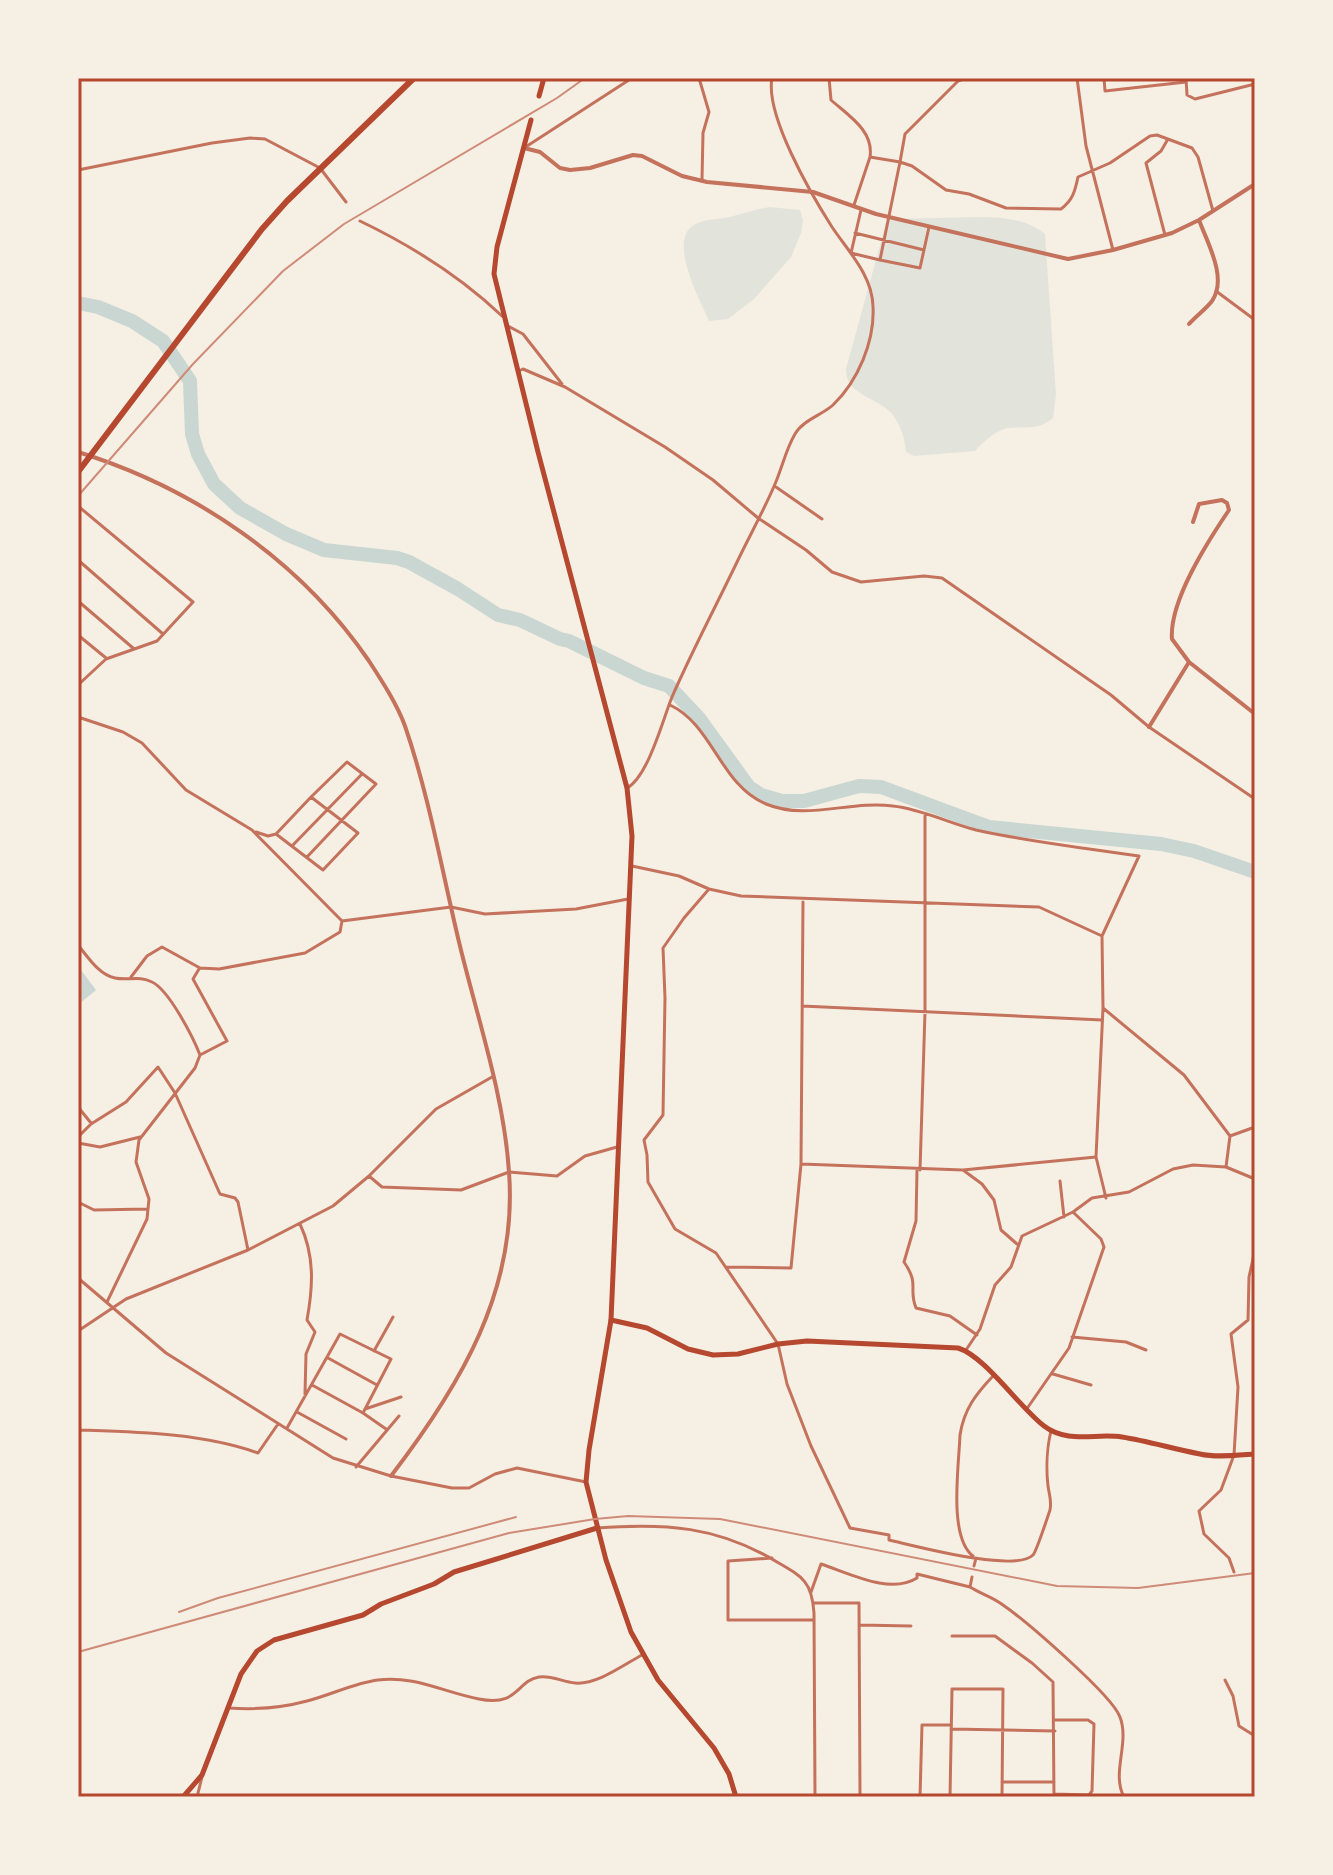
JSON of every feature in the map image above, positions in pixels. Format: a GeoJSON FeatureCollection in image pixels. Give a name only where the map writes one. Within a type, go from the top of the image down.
{"type":"FeatureCollection","features":[{"type":"Feature","properties":{"kind":"highway"},"geometry":{"type":"LineString","coordinates":[[78,472],[262,229],[414,78]]}},
{"type":"Feature","properties":{"kind":"main road"},"geometry":{"type":"LineString","coordinates":[[539,96],[544,78]]}},
{"type":"Feature","properties":{"kind":"main road"},"geometry":{"type":"LineString","coordinates":[[531,120],[494,274],[627,788],[632,836],[611,1320],[586,1482],[620,1606],[642,1655],[665,1689],[714,1748],[729,1774],[736,1797]]}},
{"type":"Feature","properties":{"kind":"main road"},"geometry":{"type":"LineString","coordinates":[[611,1320],[647,1328],[688,1349],[713,1355],[738,1354],[778,1344],[807,1341],[944,1345],[966,1350],[1051,1431],[1075,1437],[1116,1436],[1150,1441],[1203,1455],[1255,1454]]}},
{"type":"Feature","properties":{"kind":"main road"},"geometry":{"type":"LineString","coordinates":[[183,1797],[202,1775],[247,1663],[257,1651],[274,1640],[352,1620],[454,1572],[597,1528]]}},
{"type":"Feature","properties":{"kind":"street"},"geometry":{"type":"LineString","coordinates":[[524,148],[632,78]]}},
{"type":"Feature","properties":{"kind":"street"},"geometry":{"type":"LineString","coordinates":[[699,78],[709,112],[703,133],[701,180]]}},
{"type":"Feature","properties":{"kind":"street"},"geometry":{"type":"LineString","coordinates":[[627,788],[634,784],[646,762],[670,702],[775,486],[798,429],[832,406],[860,369],[869,337],[874,306],[867,278],[813,192],[777,122],[771,96],[772,78]]}},
{"type":"Feature","properties":{"kind":"street"},"geometry":{"type":"LineString","coordinates":[[829,78],[831,100],[868,136],[872,146],[854,205]]}},
{"type":"Feature","properties":{"kind":"street"},"geometry":{"type":"LineString","coordinates":[[880,260],[905,134],[958,81],[966,78]]}},
{"type":"Feature","properties":{"kind":"street"},"geometry":{"type":"LineString","coordinates":[[1077,78],[1091,169],[1113,250]]}},
{"type":"Feature","properties":{"kind":"street"},"geometry":{"type":"LineString","coordinates":[[1104,78],[1105,91],[1186,80],[1187,95],[1195,99],[1255,84]]}},
{"type":"Feature","properties":{"kind":"street"},"geometry":{"type":"LineString","coordinates":[[870,157],[912,166],[946,190],[969,194],[1006,208],[1054,211],[1069,203],[1078,177],[1110,163],[1150,136],[1192,148],[1198,157],[1213,211]]}},
{"type":"Feature","properties":{"kind":"street"},"geometry":{"type":"LineString","coordinates":[[78,170],[250,138],[273,142],[320,168],[346,202]]}},
{"type":"Feature","properties":{"kind":"street"},"geometry":{"type":"LineString","coordinates":[[1165,235],[1146,163],[1161,151],[1168,139]]}},
{"type":"Feature","properties":{"kind":"street"},"geometry":{"type":"LineString","coordinates":[[524,148],[540,152],[560,168],[570,170],[590,168],[633,155],[642,156],[682,176],[813,192],[890,217],[1068,259],[1165,235],[1199,220],[1255,184]]}},
{"type":"Feature","properties":{"kind":"street"},"geometry":{"type":"LineString","coordinates":[[851,253],[861,209]]}},
{"type":"Feature","properties":{"kind":"street"},"geometry":{"type":"LineString","coordinates":[[1189,324],[1214,299],[1218,276],[1199,220]]}},
{"type":"Feature","properties":{"kind":"street"},"geometry":{"type":"LineString","coordinates":[[360,221],[395,238],[473,288],[506,322],[523,334],[565,387]]}},
{"type":"Feature","properties":{"kind":"street"},"geometry":{"type":"LineString","coordinates":[[851,253],[920,268],[929,227]]}},
{"type":"Feature","properties":{"kind":"street"},"geometry":{"type":"LineString","coordinates":[[855,233],[924,250]]}},
{"type":"Feature","properties":{"kind":"street"},"geometry":{"type":"LineString","coordinates":[[1216,291],[1255,320]]}},
{"type":"Feature","properties":{"kind":"street"},"geometry":{"type":"LineString","coordinates":[[518,371],[534,372],[631,425],[713,480],[758,518],[844,578],[861,582],[924,576],[942,578],[1255,799]]}},
{"type":"Feature","properties":{"kind":"street"},"geometry":{"type":"LineString","coordinates":[[78,452],[124,468],[176,492],[231,525],[282,563],[319,597],[349,632],[379,676],[404,724],[492,1077],[509,1172],[509,1225],[492,1303],[481,1334],[433,1421],[391,1476]]}},
{"type":"Feature","properties":{"kind":"street"},"geometry":{"type":"LineString","coordinates":[[775,486],[822,519]]}},
{"type":"Feature","properties":{"kind":"street"},"geometry":{"type":"LineString","coordinates":[[1193,522],[1199,504],[1222,500],[1227,503],[1229,510],[1209,540],[1173,614],[1172,639],[1189,662],[1255,714]]}},
{"type":"Feature","properties":{"kind":"street"},"geometry":{"type":"LineString","coordinates":[[78,506],[193,602],[149,646],[106,659],[78,685]]}},
{"type":"Feature","properties":{"kind":"street"},"geometry":{"type":"LineString","coordinates":[[78,560],[163,634]]}},
{"type":"Feature","properties":{"kind":"street"},"geometry":{"type":"LineString","coordinates":[[78,601],[134,650]]}},
{"type":"Feature","properties":{"kind":"street"},"geometry":{"type":"LineString","coordinates":[[78,635],[106,659]]}},
{"type":"Feature","properties":{"kind":"street"},"geometry":{"type":"LineString","coordinates":[[1149,727],[1189,662]]}},
{"type":"Feature","properties":{"kind":"street"},"geometry":{"type":"LineString","coordinates":[[670,702],[685,712],[739,785],[762,803],[801,812],[865,805],[895,806],[1017,839],[1139,856],[1102,936],[1103,1008],[1096,1157],[1106,1198]]}},
{"type":"Feature","properties":{"kind":"street"},"geometry":{"type":"LineString","coordinates":[[78,717],[123,732],[142,743],[186,790],[252,830],[268,836],[276,834],[347,762],[376,784],[307,857]]}},
{"type":"Feature","properties":{"kind":"street"},"geometry":{"type":"LineString","coordinates":[[292,846],[362,774]]}},
{"type":"Feature","properties":{"kind":"street"},"geometry":{"type":"LineString","coordinates":[[276,834],[323,870],[358,833],[311,797]]}},
{"type":"Feature","properties":{"kind":"street"},"geometry":{"type":"LineString","coordinates":[[925,816],[925,1012],[916,1221],[904,1262],[914,1276],[916,1308],[950,1316],[977,1335]]}},
{"type":"Feature","properties":{"kind":"street"},"geometry":{"type":"LineString","coordinates":[[252,830],[342,921]]}},
{"type":"Feature","properties":{"kind":"street"},"geometry":{"type":"LineString","coordinates":[[632,866],[679,876],[709,889],[741,896],[1039,907],[1102,936]]}},
{"type":"Feature","properties":{"kind":"street"},"geometry":{"type":"LineString","coordinates":[[709,889],[663,948],[663,1115],[644,1140],[648,1182],[675,1229],[716,1253],[778,1344],[787,1384],[811,1446],[850,1528],[889,1535],[889,1540],[976,1558],[1014,1562],[1027,1559],[1035,1554],[1050,1508],[1048,1473],[1051,1431]]}},
{"type":"Feature","properties":{"kind":"street"},"geometry":{"type":"LineString","coordinates":[[342,921],[451,907],[485,914],[576,909],[630,898]]}},
{"type":"Feature","properties":{"kind":"street"},"geometry":{"type":"LineString","coordinates":[[726,1267],[791,1268],[801,1164],[803,900]]}},
{"type":"Feature","properties":{"kind":"street"},"geometry":{"type":"LineString","coordinates":[[131,977],[147,956],[162,947],[200,968],[219,969],[305,953],[340,932],[342,921]]}},
{"type":"Feature","properties":{"kind":"street"},"geometry":{"type":"LineString","coordinates":[[78,945],[102,973],[117,979],[144,978],[160,986],[194,1039],[200,1055]]}},
{"type":"Feature","properties":{"kind":"street"},"geometry":{"type":"LineString","coordinates":[[107,1302],[147,1219],[149,1199],[136,1162],[142,1136],[195,1068],[200,1055],[227,1041],[193,979],[200,968]]}},
{"type":"Feature","properties":{"kind":"street"},"geometry":{"type":"LineString","coordinates":[[802,1006],[1102,1020]]}},
{"type":"Feature","properties":{"kind":"street"},"geometry":{"type":"LineString","coordinates":[[1103,1008],[1184,1075],[1230,1136],[1226,1167]]}},
{"type":"Feature","properties":{"kind":"street"},"geometry":{"type":"LineString","coordinates":[[78,1137],[91,1124],[126,1102],[158,1067],[175,1093],[220,1194],[235,1198],[238,1202],[248,1250]]}},
{"type":"Feature","properties":{"kind":"street"},"geometry":{"type":"LineString","coordinates":[[78,1331],[126,1299],[248,1250],[333,1206],[369,1176],[436,1109],[492,1077]]}},
{"type":"Feature","properties":{"kind":"street"},"geometry":{"type":"LineString","coordinates":[[78,1107],[91,1124]]}},
{"type":"Feature","properties":{"kind":"street"},"geometry":{"type":"LineString","coordinates":[[1230,1136],[1255,1127]]}},
{"type":"Feature","properties":{"kind":"street"},"geometry":{"type":"LineString","coordinates":[[78,1143],[100,1147],[142,1136]]}},
{"type":"Feature","properties":{"kind":"street"},"geometry":{"type":"LineString","coordinates":[[369,1176],[382,1187],[461,1190],[509,1172],[557,1176],[585,1156],[618,1146]]}},
{"type":"Feature","properties":{"kind":"street"},"geometry":{"type":"LineString","coordinates":[[801,1164],[963,1170],[1096,1157]]}},
{"type":"Feature","properties":{"kind":"street"},"geometry":{"type":"LineString","coordinates":[[966,1350],[977,1335],[995,1285],[1011,1267],[1022,1236],[1064,1217],[1092,1198],[1129,1192],[1173,1169],[1193,1165],[1226,1167],[1255,1179]]}},
{"type":"Feature","properties":{"kind":"street"},"geometry":{"type":"LineString","coordinates":[[963,1170],[982,1184],[994,1200],[1001,1230],[1017,1244]]}},
{"type":"Feature","properties":{"kind":"street"},"geometry":{"type":"LineString","coordinates":[[1060,1181],[1064,1217]]}},
{"type":"Feature","properties":{"kind":"street"},"geometry":{"type":"LineString","coordinates":[[78,1202],[94,1210],[147,1209]]}},
{"type":"Feature","properties":{"kind":"street"},"geometry":{"type":"LineString","coordinates":[[1026,1410],[1069,1348],[1104,1247],[1101,1239],[1073,1212]]}},
{"type":"Feature","properties":{"kind":"street"},"geometry":{"type":"LineString","coordinates":[[300,1223],[308,1241],[314,1286],[307,1320],[315,1332],[306,1354],[305,1397]]}},
{"type":"Feature","properties":{"kind":"street"},"geometry":{"type":"LineString","coordinates":[[1234,1572],[1229,1558],[1204,1534],[1199,1511],[1221,1490],[1234,1455],[1238,1387],[1231,1334],[1248,1320],[1249,1277],[1255,1250]]}},
{"type":"Feature","properties":{"kind":"street"},"geometry":{"type":"LineString","coordinates":[[78,1278],[166,1353],[333,1458],[391,1476],[452,1488],[469,1488],[495,1474],[517,1468],[586,1482]]}},
{"type":"Feature","properties":{"kind":"street"},"geometry":{"type":"LineString","coordinates":[[374,1351],[393,1317]]}},
{"type":"Feature","properties":{"kind":"street"},"geometry":{"type":"LineString","coordinates":[[287,1428],[340,1334],[391,1359],[364,1411]]}},
{"type":"Feature","properties":{"kind":"street"},"geometry":{"type":"LineString","coordinates":[[1072,1337],[1126,1342],[1146,1350]]}},
{"type":"Feature","properties":{"kind":"street"},"geometry":{"type":"LineString","coordinates":[[327,1358],[377,1385]]}},
{"type":"Feature","properties":{"kind":"street"},"geometry":{"type":"LineString","coordinates":[[1053,1374],[1091,1385]]}},
{"type":"Feature","properties":{"kind":"street"},"geometry":{"type":"LineString","coordinates":[[976,1558],[963,1545],[959,1529],[960,1435],[962,1421],[974,1396],[993,1376]]}},
{"type":"Feature","properties":{"kind":"street"},"geometry":{"type":"LineString","coordinates":[[312,1385],[364,1411],[387,1430]]}},
{"type":"Feature","properties":{"kind":"street"},"geometry":{"type":"LineString","coordinates":[[364,1411],[401,1397]]}},
{"type":"Feature","properties":{"kind":"street"},"geometry":{"type":"LineString","coordinates":[[297,1412],[346,1439]]}},
{"type":"Feature","properties":{"kind":"street"},"geometry":{"type":"LineString","coordinates":[[356,1467],[399,1416]]}},
{"type":"Feature","properties":{"kind":"street"},"geometry":{"type":"LineString","coordinates":[[78,1430],[229,1442],[258,1453],[278,1424]]}},
{"type":"Feature","properties":{"kind":"street"},"geometry":{"type":"LineString","coordinates":[[597,1528],[647,1525],[712,1533],[751,1546],[802,1577],[811,1592],[813,1603],[815,1797]]}},
{"type":"Feature","properties":{"kind":"street"},"geometry":{"type":"LineString","coordinates":[[772,1558],[728,1561],[728,1620],[814,1620]]}},
{"type":"Feature","properties":{"kind":"street"},"geometry":{"type":"LineString","coordinates":[[974,1566],[976,1558]]}},
{"type":"Feature","properties":{"kind":"street"},"geometry":{"type":"LineString","coordinates":[[811,1592],[821,1564],[891,1585],[910,1582],[917,1578],[917,1574],[970,1587],[1003,1604],[1113,1705],[1119,1714],[1123,1731],[1120,1784],[1124,1797]]}},
{"type":"Feature","properties":{"kind":"street"},"geometry":{"type":"LineString","coordinates":[[970,1587],[972,1577]]}},
{"type":"Feature","properties":{"kind":"street"},"geometry":{"type":"LineString","coordinates":[[813,1603],[859,1603],[860,1797]]}},
{"type":"Feature","properties":{"kind":"street"},"geometry":{"type":"LineString","coordinates":[[859,1625],[911,1626]]}},
{"type":"Feature","properties":{"kind":"street"},"geometry":{"type":"LineString","coordinates":[[952,1636],[995,1636],[1053,1682],[1054,1796],[1089,1795],[1093,1784],[1093,1723],[1088,1720],[1055,1720]]}},
{"type":"Feature","properties":{"kind":"street"},"geometry":{"type":"LineString","coordinates":[[229,1708],[262,1710],[308,1701],[377,1680],[403,1679],[482,1700],[508,1699],[535,1678],[549,1677],[574,1683],[592,1681],[642,1655]]}},
{"type":"Feature","properties":{"kind":"street"},"geometry":{"type":"LineString","coordinates":[[1225,1680],[1233,1696],[1239,1726],[1255,1736]]}},
{"type":"Feature","properties":{"kind":"street"},"geometry":{"type":"LineString","coordinates":[[950,1797],[952,1689],[1003,1689],[1002,1797]]}},
{"type":"Feature","properties":{"kind":"street"},"geometry":{"type":"LineString","coordinates":[[920,1797],[922,1725],[1055,1731]]}},
{"type":"Feature","properties":{"kind":"street"},"geometry":{"type":"LineString","coordinates":[[197,1797],[202,1775]]}},
{"type":"Feature","properties":{"kind":"street"},"geometry":{"type":"LineString","coordinates":[[1002,1782],[1054,1782]]}},
{"type":"Feature","properties":{"kind":"shaded area"},"geometry":{"type":"Polygon","coordinates":[[[770,207],[800,210],[803,220],[801,233],[791,257],[754,299],[728,319],[709,321],[685,259],[685,235],[700,222],[770,207]]]}},
{"type":"Feature","properties":{"kind":"shaded area"},"geometry":{"type":"Polygon","coordinates":[[[979,217],[1022,222],[1045,234],[1056,395],[1053,418],[1042,425],[1003,429],[975,451],[914,456],[906,452],[897,421],[884,407],[853,388],[846,369],[885,227],[890,219],[979,217]]]}},
{"type":"Feature","properties":{"kind":"shaded area"},"geometry":{"type":"Polygon","coordinates":[[[78,966],[96,990],[78,1005],[78,966]]]}},
{"type":"Feature","properties":{"kind":"waterway"},"geometry":{"type":"LineString","coordinates":[[78,303],[98,307],[132,321],[163,341],[190,381],[192,434],[198,454],[214,484],[240,508],[286,534],[324,550],[409,562],[498,615],[520,620],[644,678],[669,686],[699,718],[749,787],[761,795],[782,801],[804,801],[859,786],[881,787],[989,827],[1161,844],[1194,851],[1255,872]]}},
{"type":"Feature","properties":{"kind":"railway"},"geometry":{"type":"LineString","coordinates":[[78,496],[193,364],[283,271],[344,224],[557,98],[585,78]]}},
{"type":"Feature","properties":{"kind":"railway"},"geometry":{"type":"LineString","coordinates":[[78,1652],[509,1533],[628,1516],[720,1519],[1057,1586],[1138,1588],[1255,1573]]}},
{"type":"Feature","properties":{"kind":"railway"},"geometry":{"type":"LineString","coordinates":[[179,1612],[218,1598],[516,1517]]}}]}
